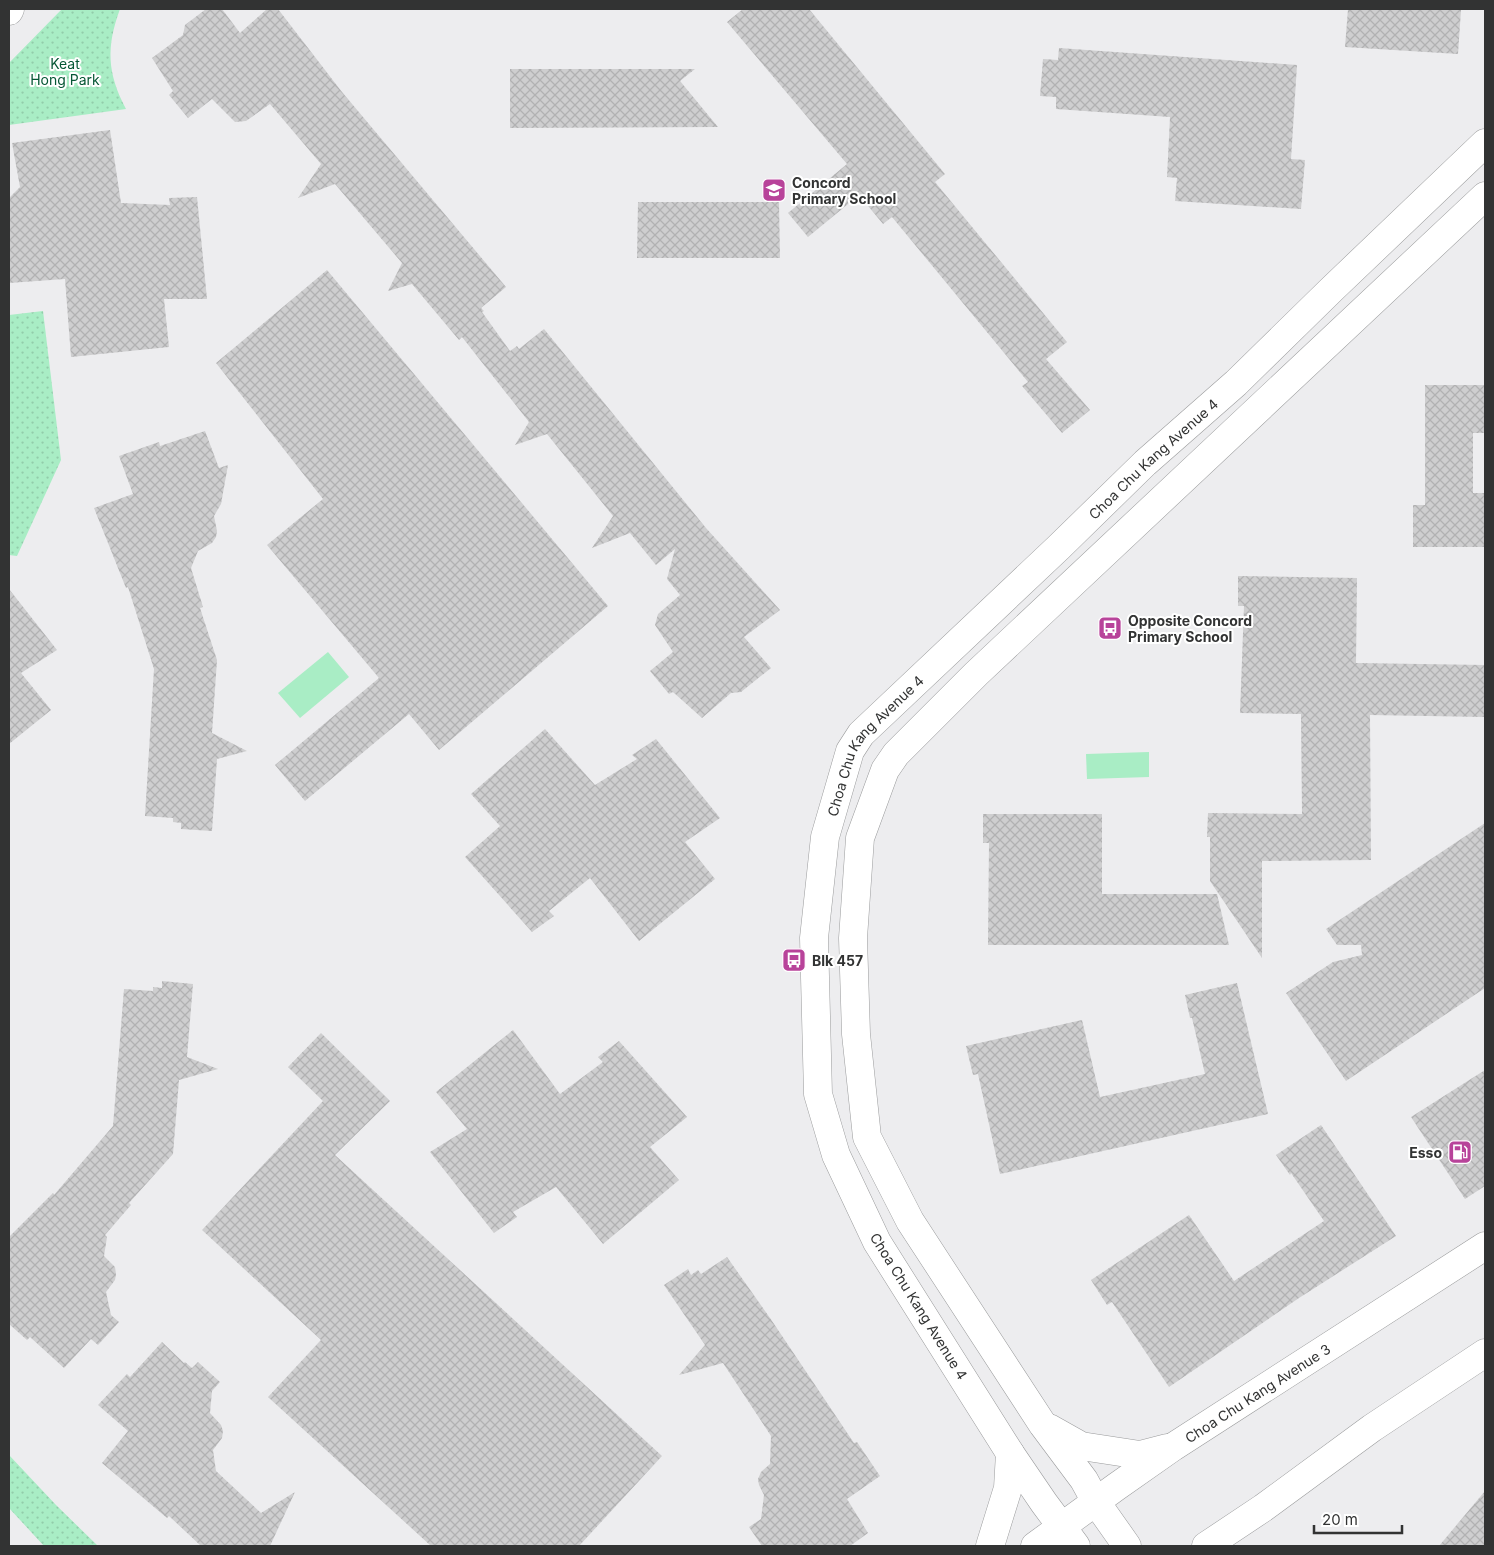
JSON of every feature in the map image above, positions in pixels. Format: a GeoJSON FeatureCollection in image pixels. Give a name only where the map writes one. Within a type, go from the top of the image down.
{"type":"FeatureCollection","features":[{"type":"Feature","properties":{"kind":"street","name":"Choa Chu Kang Avenue 4"},"geometry":{"type":"LineString","coordinates":[[1070,1536],[1044,1503],[1010,1453],[877,1242],[836,1155],[818,1094],[814,938],[826,837],[850,751],[861,734],[1145,463],[1236,383],[1485,143]]}},
{"type":"Feature","properties":{"kind":"street","name":"Choa Chu Kang Avenue 4"},"geometry":{"type":"LineString","coordinates":[[1127,1546],[1096,1502],[1084,1480],[1043,1425],[910,1221],[867,1137],[856,1034],[853,938],[860,838],[886,770],[896,754],[976,674],[1485,196]]}},
{"type":"Feature","properties":{"kind":"street","name":"Choa Chu Kang Avenue 3"},"geometry":{"type":"LineString","coordinates":[[1035,1546],[1070,1536],[1096,1502],[1173,1447],[1451,1270],[1485,1246]]}},
{"type":"Feature","properties":{"kind":"street"},"geometry":{"type":"LineString","coordinates":[[1206,1546],[1263,1508],[1372,1428],[1485,1353]]}},
{"type":"Feature","properties":{"kind":"street"},"geometry":{"type":"LineString","coordinates":[[1043,1425],[1082,1446],[1140,1456],[1173,1447]]}},
{"type":"Feature","properties":{"kind":"street"},"geometry":{"type":"LineString","coordinates":[[990,1546],[1008,1488],[1010,1453]]}},
{"type":"Feature","properties":{"kind":"street"},"geometry":{"type":"LineString","coordinates":[[1221,1546],[1263,1508]]}},
{"type":"Feature","properties":{"kind":"green space","name":"Keat Hong Park"},"geometry":{"type":"Polygon","coordinates":[[[62,9],[120,9],[112,36],[111,60],[115,84],[126,109],[9,125],[9,63],[62,9]]]}},
{"type":"Feature","properties":{"kind":"green space"},"geometry":{"type":"Polygon","coordinates":[[[43,311],[61,460],[17,556],[9,555],[9,315],[43,311]]]}},
{"type":"Feature","properties":{"kind":"green space"},"geometry":{"type":"Polygon","coordinates":[[[328,652],[349,677],[300,718],[278,693],[328,652]]]}},
{"type":"Feature","properties":{"kind":"green space"},"geometry":{"type":"Polygon","coordinates":[[[1149,752],[1149,777],[1087,779],[1086,754],[1149,752]]]}},
{"type":"Feature","properties":{"kind":"green space"},"geometry":{"type":"Polygon","coordinates":[[[9,1455],[98,1546],[44,1546],[9,1508],[9,1455]]]}},
{"type":"Feature","properties":{"kind":"building"},"geometry":{"type":"Polygon","coordinates":[[[206,9],[222,9],[240,33],[267,9],[278,9],[342,92],[506,287],[481,308],[510,351],[517,346],[519,349],[544,329],[706,528],[780,610],[744,637],[771,668],[741,692],[731,693],[702,718],[673,692],[669,694],[650,671],[673,652],[655,625],[658,614],[680,595],[667,579],[675,549],[656,565],[630,533],[592,548],[613,516],[547,434],[515,445],[529,422],[462,337],[459,340],[412,284],[388,291],[402,263],[335,184],[298,198],[321,164],[270,104],[246,121],[235,122],[212,99],[188,118],[169,95],[173,91],[152,58],[183,35],[185,25],[206,9]]]}},
{"type":"Feature","properties":{"kind":"building"},"geometry":{"type":"Polygon","coordinates":[[[743,9],[809,9],[945,174],[935,182],[1067,342],[1046,359],[1090,410],[1062,433],[1022,386],[1028,382],[892,217],[883,224],[859,195],[808,237],[788,213],[847,164],[727,22],[743,9]]]}},
{"type":"Feature","properties":{"kind":"building"},"geometry":{"type":"Polygon","coordinates":[[[1348,9],[1461,10],[1458,54],[1345,47],[1348,9]]]}},
{"type":"Feature","properties":{"kind":"building"},"geometry":{"type":"Polygon","coordinates":[[[1059,48],[1297,65],[1291,159],[1305,160],[1301,209],[1175,201],[1177,178],[1167,177],[1170,117],[1056,109],[1056,97],[1040,96],[1043,59],[1058,60],[1059,48]]]}},
{"type":"Feature","properties":{"kind":"building"},"geometry":{"type":"Polygon","coordinates":[[[510,69],[695,69],[680,81],[718,127],[510,128],[510,69]]]}},
{"type":"Feature","properties":{"kind":"building"},"geometry":{"type":"Polygon","coordinates":[[[110,130],[121,203],[170,205],[169,198],[197,197],[207,299],[164,299],[169,347],[71,357],[65,279],[9,283],[9,198],[20,187],[12,143],[110,130]]]}},
{"type":"Feature","properties":{"kind":"building"},"geometry":{"type":"Polygon","coordinates":[[[638,202],[779,202],[780,258],[637,258],[638,202]]]}},
{"type":"Feature","properties":{"kind":"building"},"geometry":{"type":"Polygon","coordinates":[[[327,270],[608,606],[439,750],[409,714],[305,801],[275,765],[379,678],[267,545],[323,499],[216,363],[327,270]]]}},
{"type":"Feature","properties":{"kind":"building"},"geometry":{"type":"Polygon","coordinates":[[[1425,385],[1485,385],[1485,433],[1473,433],[1473,493],[1485,493],[1485,547],[1413,547],[1413,505],[1425,505],[1425,385]]]}},
{"type":"Feature","properties":{"kind":"building"},"geometry":{"type":"Polygon","coordinates":[[[205,431],[219,468],[228,465],[221,504],[214,516],[217,531],[216,537],[212,543],[198,551],[191,568],[203,607],[200,608],[217,660],[212,733],[247,751],[217,759],[212,831],[181,829],[181,823],[173,822],[173,818],[145,816],[154,669],[128,587],[126,588],[94,508],[133,494],[119,456],[159,442],[160,446],[205,431]]]}},
{"type":"Feature","properties":{"kind":"building"},"geometry":{"type":"Polygon","coordinates":[[[1238,576],[1357,578],[1356,663],[1485,665],[1485,717],[1370,715],[1371,860],[1262,861],[1262,958],[1210,881],[1210,837],[1207,837],[1208,813],[1302,814],[1301,714],[1240,713],[1244,606],[1238,606],[1238,576]]]}},
{"type":"Feature","properties":{"kind":"building"},"geometry":{"type":"Polygon","coordinates":[[[9,589],[57,650],[21,673],[51,710],[9,744],[9,589]]]}},
{"type":"Feature","properties":{"kind":"building"},"geometry":{"type":"Polygon","coordinates":[[[545,729],[595,785],[637,759],[632,755],[656,739],[720,818],[685,842],[715,879],[639,941],[590,878],[549,911],[554,916],[532,932],[465,857],[500,826],[471,794],[545,729]]]}},
{"type":"Feature","properties":{"kind":"building"},"geometry":{"type":"Polygon","coordinates":[[[983,814],[1102,814],[1102,894],[1217,894],[1229,945],[988,945],[989,843],[983,843],[983,814]]]}},
{"type":"Feature","properties":{"kind":"building"},"geometry":{"type":"Polygon","coordinates":[[[1485,823],[1485,988],[1346,1081],[1286,993],[1333,962],[1362,955],[1361,945],[1337,945],[1326,929],[1485,823]]]}},
{"type":"Feature","properties":{"kind":"building"},"geometry":{"type":"Polygon","coordinates":[[[162,981],[193,984],[187,1057],[218,1069],[179,1080],[173,1154],[129,1203],[131,1205],[105,1235],[107,1237],[104,1256],[115,1267],[116,1274],[115,1280],[106,1292],[111,1315],[119,1322],[98,1345],[91,1339],[64,1368],[30,1337],[27,1340],[9,1324],[9,1237],[53,1193],[54,1195],[113,1126],[124,989],[153,991],[153,987],[162,988],[162,981]]]}},
{"type":"Feature","properties":{"kind":"building"},"geometry":{"type":"Polygon","coordinates":[[[1237,983],[1268,1114],[1000,1174],[978,1074],[973,1075],[966,1046],[1082,1020],[1100,1097],[1205,1074],[1185,995],[1237,983]]]}},
{"type":"Feature","properties":{"kind":"building"},"geometry":{"type":"Polygon","coordinates":[[[513,1030],[560,1094],[603,1062],[598,1057],[619,1041],[687,1117],[650,1147],[679,1180],[603,1244],[556,1187],[513,1212],[517,1217],[494,1233],[430,1152],[467,1129],[436,1092],[513,1030]]]}},
{"type":"Feature","properties":{"kind":"building"},"geometry":{"type":"Polygon","coordinates":[[[321,1033],[390,1101],[335,1155],[662,1456],[579,1546],[431,1546],[268,1397],[321,1340],[202,1230],[323,1101],[288,1067],[321,1033]]]}},
{"type":"Feature","properties":{"kind":"building","name":"Esso"},"geometry":{"type":"Polygon","coordinates":[[[1485,1070],[1485,1186],[1465,1199],[1411,1117],[1485,1070]]]}},
{"type":"Feature","properties":{"kind":"building"},"geometry":{"type":"Polygon","coordinates":[[[1321,1125],[1396,1236],[1299,1298],[1169,1387],[1112,1302],[1107,1305],[1091,1280],[1189,1215],[1234,1281],[1324,1221],[1291,1173],[1290,1175],[1276,1155],[1321,1125]]]}},
{"type":"Feature","properties":{"kind":"building"},"geometry":{"type":"Polygon","coordinates":[[[727,1257],[854,1443],[857,1442],[880,1476],[847,1499],[868,1533],[850,1546],[762,1546],[749,1527],[761,1519],[764,1495],[758,1479],[761,1472],[770,1464],[771,1436],[723,1363],[679,1375],[705,1345],[664,1285],[688,1269],[691,1275],[698,1270],[701,1274],[727,1257]]]}},
{"type":"Feature","properties":{"kind":"building"},"geometry":{"type":"Polygon","coordinates":[[[162,1342],[184,1363],[192,1368],[198,1362],[220,1382],[212,1391],[210,1413],[221,1425],[223,1431],[222,1438],[213,1450],[216,1471],[261,1513],[295,1492],[270,1546],[201,1546],[169,1516],[167,1518],[102,1463],[128,1431],[98,1405],[127,1374],[130,1377],[162,1342]]]}},
{"type":"Feature","properties":{"kind":"building"},"geometry":{"type":"Polygon","coordinates":[[[1485,1491],[1485,1546],[1439,1546],[1485,1491]]]}},
{"type":"Feature","properties":{"kind":"place","name":"Concord Primary School"},"geometry":{"type":"Point","coordinates":[774,190]}},
{"type":"Feature","properties":{"kind":"place","name":"Opposite Concord Primary School"},"geometry":{"type":"Point","coordinates":[1110,628]}},
{"type":"Feature","properties":{"kind":"place","name":"Blk 457"},"geometry":{"type":"Point","coordinates":[794,960]}},
{"type":"Feature","properties":{"kind":"place","name":"Esso"},"geometry":{"type":"Point","coordinates":[1460,1152]}}]}
